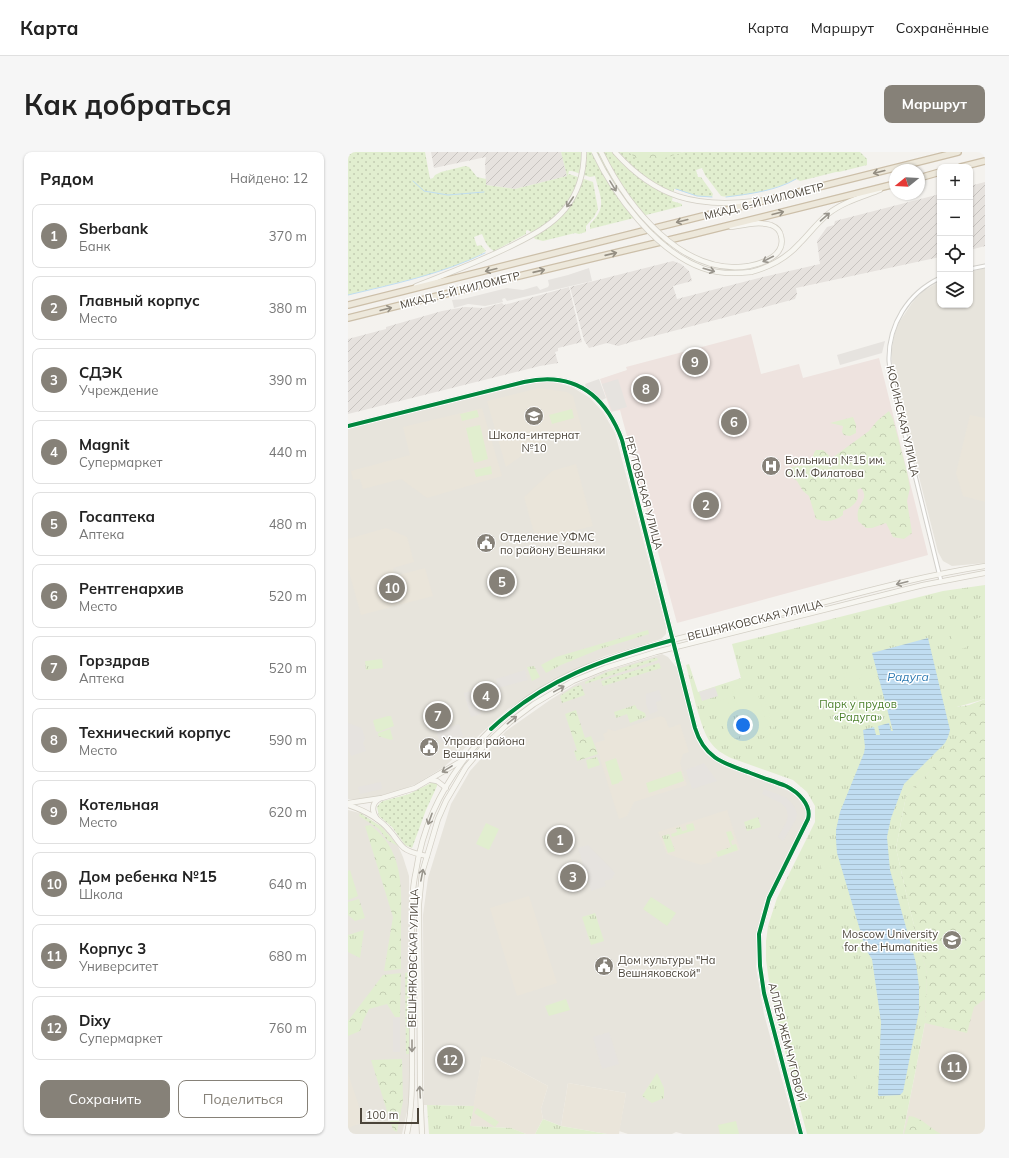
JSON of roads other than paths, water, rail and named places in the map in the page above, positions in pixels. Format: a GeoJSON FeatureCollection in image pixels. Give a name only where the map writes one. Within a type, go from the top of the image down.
{"type":"FeatureCollection","features":[{"type":"Feature","properties":{"kind":"highway","name":"МКАД, 6-Й КИЛОМЕТР"},"geometry":{"type":"LineString","coordinates":[[570,250],[958,152]]}},
{"type":"Feature","properties":{"kind":"highway"},"geometry":{"type":"LineString","coordinates":[[973,164],[985,161]]}},
{"type":"Feature","properties":{"kind":"highway"},"geometry":{"type":"LineString","coordinates":[[925,176],[937,173]]}},
{"type":"Feature","properties":{"kind":"highway","name":"МКАД, 6-Й КИЛОМЕТР"},"geometry":{"type":"LineString","coordinates":[[573,263],[889,185]]}},
{"type":"Feature","properties":{"kind":"highway","name":"МКАД, 5-Й КИЛОМЕТР"},"geometry":{"type":"LineString","coordinates":[[348,305],[570,250]]}},
{"type":"Feature","properties":{"kind":"highway","name":"МКАД, 5-Й КИЛОМЕТР"},"geometry":{"type":"LineString","coordinates":[[348,318],[573,263]]}},
{"type":"Feature","properties":{"kind":"main road"},"geometry":{"type":"LineString","coordinates":[[386,296],[471,265],[529,237],[555,219],[572,199],[578,187],[582,174],[584,152]]}},
{"type":"Feature","properties":{"kind":"main road"},"geometry":{"type":"LineString","coordinates":[[594,152],[611,183],[630,210],[651,232],[672,250],[694,264],[713,271],[729,274],[750,272],[765,268],[785,257],[801,243],[820,221],[836,208],[889,186]]}},
{"type":"Feature","properties":{"kind":"main road"},"geometry":{"type":"LineString","coordinates":[[601,152],[616,180],[649,222],[688,254],[705,262],[729,267],[749,266],[767,260],[778,252],[781,245],[779,231],[775,227],[766,224],[755,223],[694,234]]}},
{"type":"Feature","properties":{"kind":"main road"},"geometry":{"type":"LineString","coordinates":[[615,152],[645,179],[662,190],[696,202],[718,204],[774,198]]}},
{"type":"Feature","properties":{"kind":"main road","name":"РЕУТОВСКАЯ УЛИЦА"},"geometry":{"type":"LineString","coordinates":[[348,426],[537,379],[549,379],[573,383],[586,390],[606,409],[622,440],[675,647]]}},
{"type":"Feature","properties":{"kind":"main road","name":"ВЕШНЯКОВСКАЯ УЛИЦА"},"geometry":{"type":"LineString","coordinates":[[407,1134],[411,1110],[412,1088],[412,936],[414,884],[420,854],[433,812],[445,787],[466,757],[499,722],[522,704],[572,673],[623,654],[673,640],[940,574],[985,566]]}},
{"type":"Feature","properties":{"kind":"main road","name":"ВЕШНЯКОВСКАЯ УЛИЦА"},"geometry":{"type":"LineString","coordinates":[[422,1134],[420,1088],[419,936],[420,889],[422,873],[438,819],[450,792],[466,767],[483,747],[510,722],[534,704],[581,678],[606,668],[675,647],[941,581],[985,573]]}},
{"type":"Feature","properties":{"kind":"main road","name":"АЛЛЕЯ ЖЕМЧУГОВОЙ"},"geometry":{"type":"LineString","coordinates":[[675,647],[695,728],[704,748],[724,764],[791,788],[800,796],[808,809],[808,820],[769,898],[759,934],[760,966],[764,993],[801,1134]]}},
{"type":"Feature","properties":{"kind":"main road"},"geometry":{"type":"LineString","coordinates":[[348,804],[382,798],[415,788],[466,757]]}},
{"type":"Feature","properties":{"kind":"main road"},"geometry":{"type":"LineString","coordinates":[[428,781],[437,781],[450,792]]}},
{"type":"Feature","properties":{"kind":"main road"},"geometry":{"type":"LineString","coordinates":[[382,798],[376,802],[373,807],[375,815],[379,821],[391,832],[404,848],[427,856]]}},
{"type":"Feature","properties":{"kind":"main road"},"geometry":{"type":"LineString","coordinates":[[348,804],[379,821]]}},
{"type":"Feature","properties":{"kind":"street"},"geometry":{"type":"LineString","coordinates":[[973,268],[985,266]]}},
{"type":"Feature","properties":{"kind":"street","name":"КОСИНСКАЯ УЛИЦА"},"geometry":{"type":"LineString","coordinates":[[937,280],[917,293],[903,311],[893,329],[889,356],[896,398],[941,581]]}},
{"type":"Feature","properties":{"kind":"street"},"geometry":{"type":"LineString","coordinates":[[965,569],[962,573],[963,576],[966,576]]}},
{"type":"Feature","properties":{"kind":"street"},"geometry":{"type":"LineString","coordinates":[[652,646],[656,648],[654,653]]}},
{"type":"Feature","properties":{"kind":"street"},"geometry":{"type":"LineString","coordinates":[[412,936],[416,933],[419,936]]}},
{"type":"Feature","properties":{"kind":"water","name":"Радуга"},"geometry":{"type":"Polygon","coordinates":[[[928,638],[950,730],[945,743],[904,784],[891,818],[887,837],[890,870],[916,963],[919,986],[919,1011],[903,1092],[900,1095],[879,1096],[881,1022],[872,959],[866,950],[837,853],[836,830],[840,812],[864,753],[865,747],[863,730],[874,727],[876,735],[880,735],[878,726],[889,723],[891,731],[893,731],[872,653],[928,638]]]}},
{"type":"Feature","properties":{"kind":"waterway"},"geometry":{"type":"LineString","coordinates":[[726,197],[771,189],[796,179]]}},
{"type":"Feature","properties":{"kind":"waterway"},"geometry":{"type":"LineString","coordinates":[[413,181],[424,191],[448,195],[484,192]]}},
{"type":"Feature","properties":{"kind":"waterway"},"geometry":{"type":"LineString","coordinates":[[676,189],[697,196],[712,197]]}},
{"type":"Feature","properties":{"kind":"waterway"},"geometry":{"type":"LineString","coordinates":[[348,295],[435,273],[485,253]]}},
{"type":"Feature","properties":{"kind":"place","name":"Котельная"},"geometry":{"type":"Point","coordinates":[695,362]}},
{"type":"Feature","properties":{"kind":"place","name":"Технический корпус"},"geometry":{"type":"Point","coordinates":[646,389]}},
{"type":"Feature","properties":{"kind":"place","name":"Школа-интернат №10"},"geometry":{"type":"Point","coordinates":[534,416]}},
{"type":"Feature","properties":{"kind":"place","name":"Рентгенархив"},"geometry":{"type":"Point","coordinates":[734,422]}},
{"type":"Feature","properties":{"kind":"place","name":"Больница №15 им. О.М. Филатова"},"geometry":{"type":"Point","coordinates":[771,466]}},
{"type":"Feature","properties":{"kind":"place","name":"Главный корпус"},"geometry":{"type":"Point","coordinates":[706,505]}},
{"type":"Feature","properties":{"kind":"place","name":"Отделение УФМС по району Вешняки"},"geometry":{"type":"Point","coordinates":[486,543]}},
{"type":"Feature","properties":{"kind":"place","name":"Госаптека"},"geometry":{"type":"Point","coordinates":[502,582]}},
{"type":"Feature","properties":{"kind":"place","name":"Дом ребенка №15"},"geometry":{"type":"Point","coordinates":[392,588]}},
{"type":"Feature","properties":{"kind":"place","name":"Magnit"},"geometry":{"type":"Point","coordinates":[486,696]}},
{"type":"Feature","properties":{"kind":"place","name":"Горздрав"},"geometry":{"type":"Point","coordinates":[438,716]}},
{"type":"Feature","properties":{"kind":"place","name":"Управа района Вешняки"},"geometry":{"type":"Point","coordinates":[429,747]}},
{"type":"Feature","properties":{"kind":"place","name":"Sberbank"},"geometry":{"type":"Point","coordinates":[560,840]}},
{"type":"Feature","properties":{"kind":"place","name":"СДЭК"},"geometry":{"type":"Point","coordinates":[573,877]}},
{"type":"Feature","properties":{"kind":"place","name":"Moscow University for the Humanities"},"geometry":{"type":"Point","coordinates":[952,940]}},
{"type":"Feature","properties":{"kind":"place","name":"Дом культуры \"На Вешняковской\""},"geometry":{"type":"Point","coordinates":[604,966]}},
{"type":"Feature","properties":{"kind":"place","name":"Dixy"},"geometry":{"type":"Point","coordinates":[450,1060]}},
{"type":"Feature","properties":{"kind":"place","name":"Корпус 3"},"geometry":{"type":"Point","coordinates":[954,1067]}},
{"type":"Feature","properties":{"kind":"park label","name":"Парк у прудов «Радуга»"},"geometry":{"type":"Point","coordinates":[858,710]}}]}
